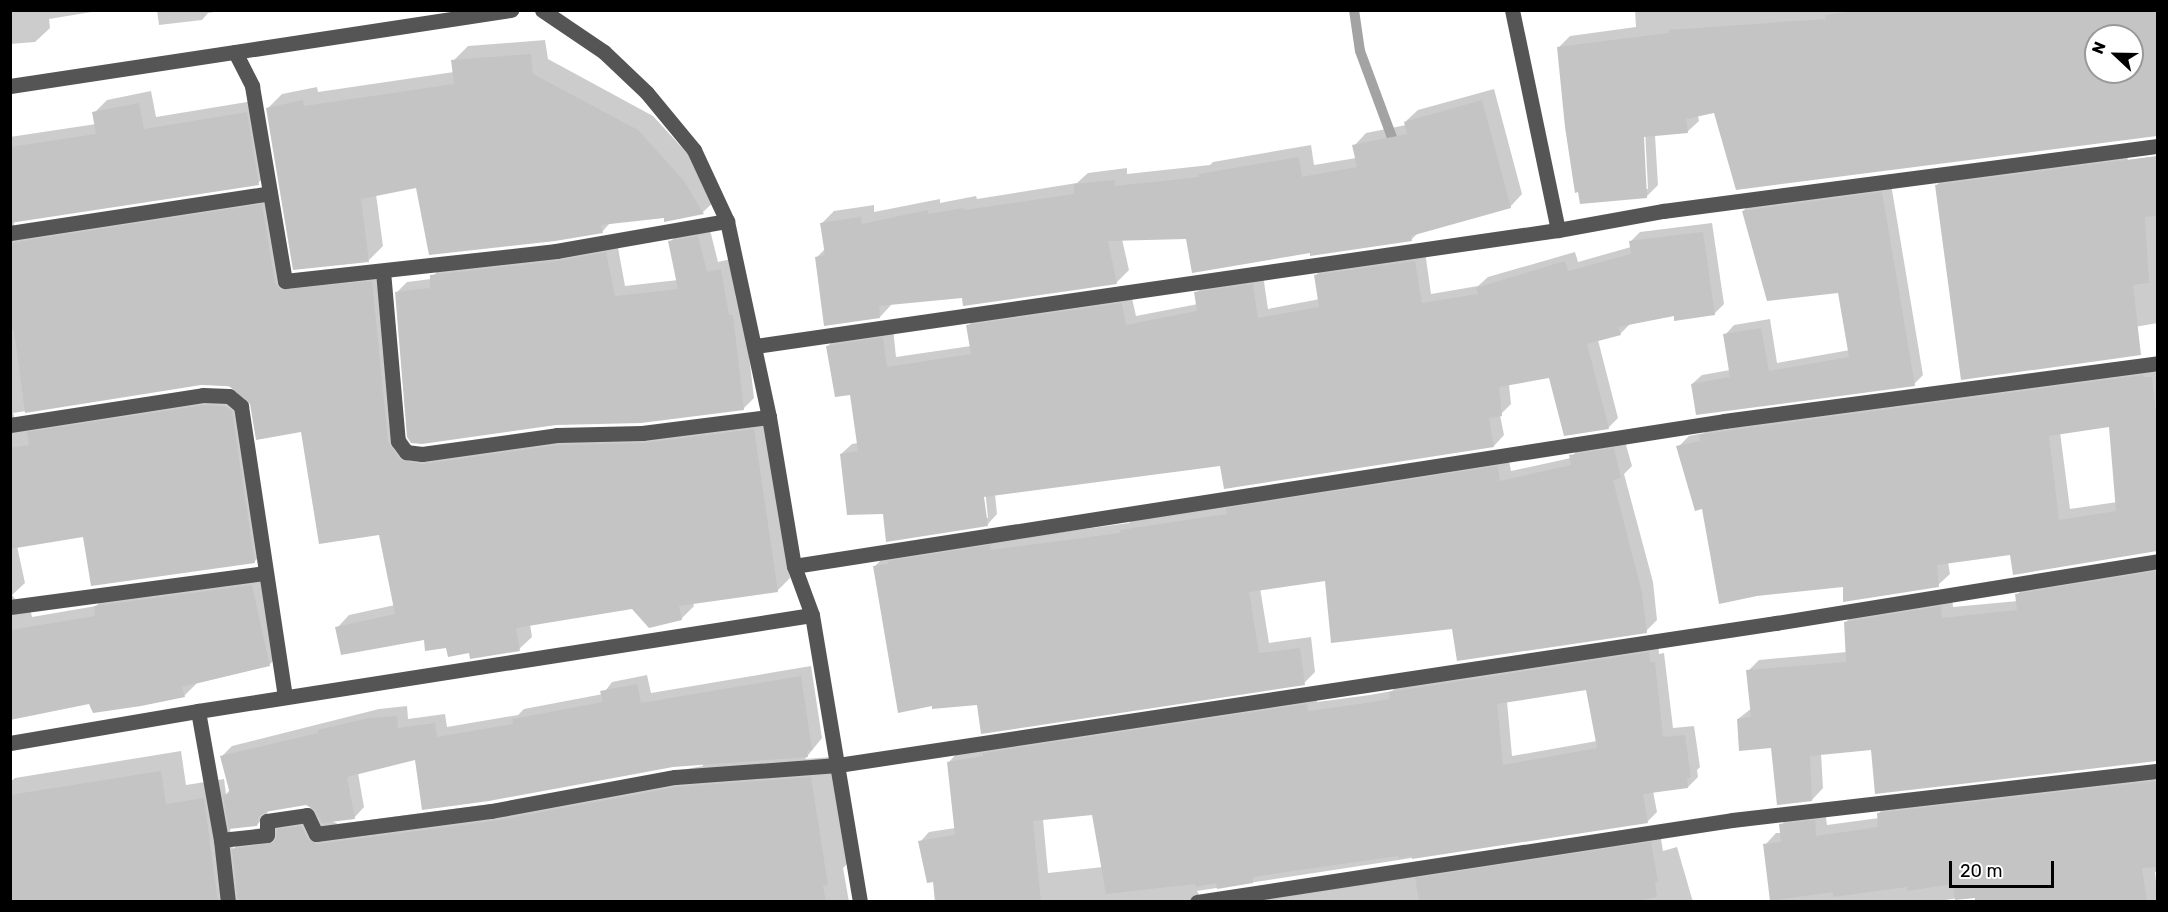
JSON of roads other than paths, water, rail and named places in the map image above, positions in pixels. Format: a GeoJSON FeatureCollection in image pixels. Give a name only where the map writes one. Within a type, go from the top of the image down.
{"type":"FeatureCollection","features":[{"type":"Feature","properties":{"kind":"street"},"geometry":{"type":"LineString","coordinates":[[10,86],[511,10]]}},
{"type":"Feature","properties":{"kind":"street"},"geometry":{"type":"LineString","coordinates":[[542,10],[604,52],[647,93],[694,150],[727,221],[769,417],[794,566],[812,615],[860,902]]}},
{"type":"Feature","properties":{"kind":"street"},"geometry":{"type":"LineString","coordinates":[[1515,11],[1558,230]]}},
{"type":"Feature","properties":{"kind":"street"},"geometry":{"type":"LineString","coordinates":[[235,52],[252,86],[285,281],[556,251],[727,221]]}},
{"type":"Feature","properties":{"kind":"street"},"geometry":{"type":"LineString","coordinates":[[754,346],[1558,230],[1663,211],[2157,146]]}},
{"type":"Feature","properties":{"kind":"street"},"geometry":{"type":"LineString","coordinates":[[10,233],[270,193]]}},
{"type":"Feature","properties":{"kind":"street"},"geometry":{"type":"LineString","coordinates":[[383,271],[398,441],[406,452],[422,454],[556,435],[642,433],[769,417]]}},
{"type":"Feature","properties":{"kind":"street"},"geometry":{"type":"LineString","coordinates":[[794,566],[1724,421],[2157,363]]}},
{"type":"Feature","properties":{"kind":"street"},"geometry":{"type":"LineString","coordinates":[[10,425],[203,395],[229,396],[241,406],[285,698]]}},
{"type":"Feature","properties":{"kind":"street"},"geometry":{"type":"LineString","coordinates":[[221,840],[267,835],[267,821],[307,815],[316,834],[491,811],[675,777],[838,765],[1776,623],[2157,561]]}},
{"type":"Feature","properties":{"kind":"street"},"geometry":{"type":"LineString","coordinates":[[10,607],[266,573]]}},
{"type":"Feature","properties":{"kind":"street"},"geometry":{"type":"LineString","coordinates":[[10,743],[198,711],[812,615]]}},
{"type":"Feature","properties":{"kind":"street"},"geometry":{"type":"LineString","coordinates":[[198,711],[221,840],[228,902]]}},
{"type":"Feature","properties":{"kind":"street"},"geometry":{"type":"LineString","coordinates":[[1197,902],[1732,820],[2157,771]]}},
{"type":"Feature","properties":{"kind":"waterway"},"geometry":{"type":"LineString","coordinates":[[1354,10],[1360,51],[1397,151]]}}]}
